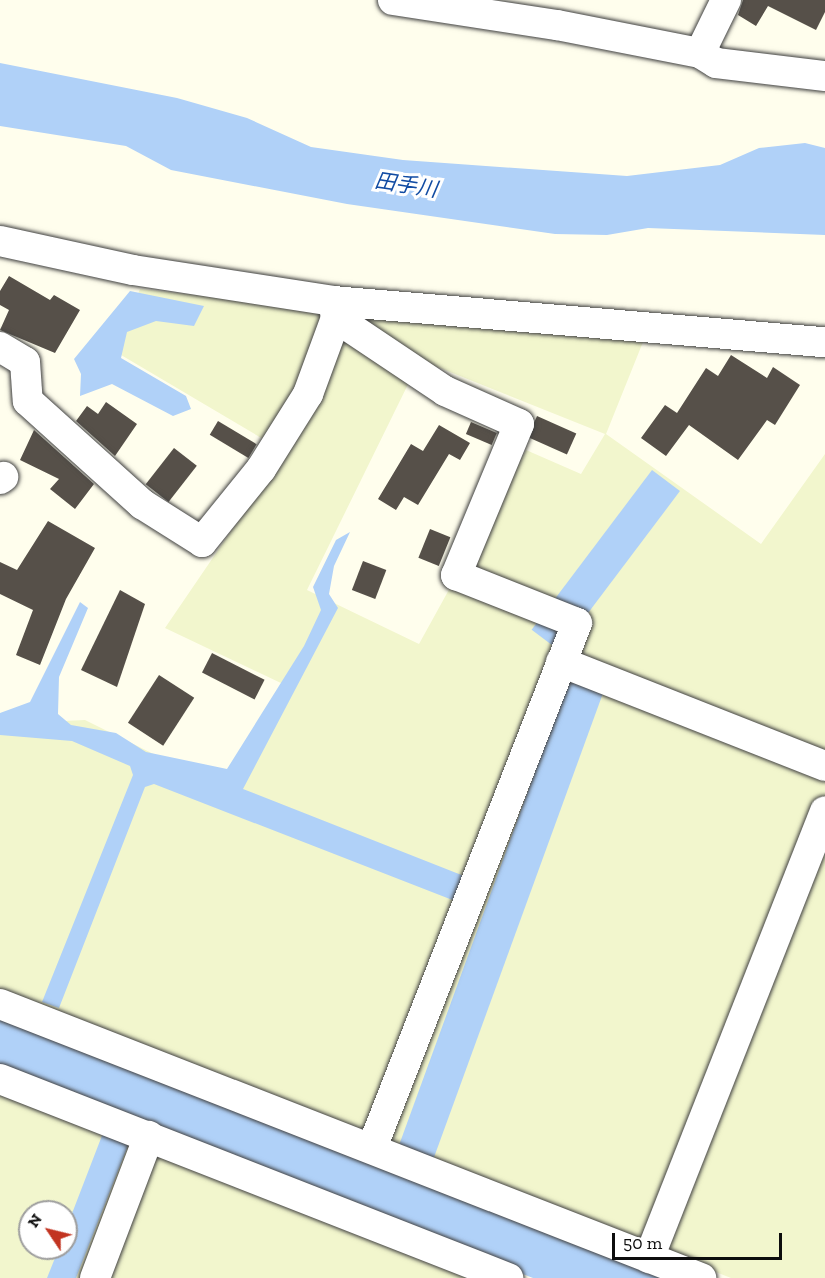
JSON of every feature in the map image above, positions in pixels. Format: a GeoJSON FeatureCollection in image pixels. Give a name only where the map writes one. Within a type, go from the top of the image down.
{"type":"FeatureCollection","features":[{"type":"Feature","properties":{"kind":"street"},"geometry":{"type":"LineString","coordinates":[[393,0],[700,53],[716,63],[825,76]]}},
{"type":"Feature","properties":{"kind":"street"},"geometry":{"type":"LineString","coordinates":[[700,53],[726,0]]}},
{"type":"Feature","properties":{"kind":"street"},"geometry":{"type":"LineString","coordinates":[[0,241],[133,270],[334,309],[825,342]]}},
{"type":"Feature","properties":{"kind":"street"},"geometry":{"type":"LineString","coordinates":[[0,347],[26,362],[28,401],[142,504],[202,542],[261,468],[308,394],[334,309]]}},
{"type":"Feature","properties":{"kind":"street"},"geometry":{"type":"LineString","coordinates":[[334,309],[445,391],[519,424],[456,576],[576,623],[372,1148]]}},
{"type":"Feature","properties":{"kind":"street"},"geometry":{"type":"LineString","coordinates":[[561,662],[825,766]]}},
{"type":"Feature","properties":{"kind":"street"},"geometry":{"type":"LineString","coordinates":[[649,1257],[825,811]]}},
{"type":"Feature","properties":{"kind":"street"},"geometry":{"type":"LineString","coordinates":[[0,1004],[701,1278]]}},
{"type":"Feature","properties":{"kind":"street"},"geometry":{"type":"LineString","coordinates":[[0,1079],[508,1278]]}},
{"type":"Feature","properties":{"kind":"street"},"geometry":{"type":"LineString","coordinates":[[95,1278],[149,1136]]}},
{"type":"Feature","properties":{"kind":"green space"},"geometry":{"type":"Polygon","coordinates":[[[140,289],[643,342],[606,434],[761,544],[825,454],[825,1278],[731,1278],[0,989],[0,724],[85,720],[228,791],[283,684],[165,628],[285,452],[116,352],[140,289]],[[420,360],[307,590],[419,644],[526,450],[581,474],[605,434],[420,360]]]}},
{"type":"Feature","properties":{"kind":"green space"},"geometry":{"type":"Polygon","coordinates":[[[0,1088],[484,1278],[0,1278],[0,1088]]]}},
{"type":"Feature","properties":{"kind":"water","name":"田手川"},"geometry":{"type":"Polygon","coordinates":[[[0,63],[177,98],[247,118],[311,147],[403,160],[627,176],[720,165],[759,148],[805,143],[825,148],[825,235],[648,228],[607,235],[555,234],[347,204],[171,170],[126,146],[0,126],[0,63]]]}},
{"type":"Feature","properties":{"kind":"water"},"geometry":{"type":"Polygon","coordinates":[[[130,291],[204,306],[194,326],[156,321],[127,332],[121,358],[186,396],[191,409],[173,416],[112,384],[80,396],[81,374],[74,359],[130,291]]]}},
{"type":"Feature","properties":{"kind":"water"},"geometry":{"type":"Polygon","coordinates":[[[652,470],[680,491],[560,651],[532,630],[652,470]]]}},
{"type":"Feature","properties":{"kind":"water"},"geometry":{"type":"Polygon","coordinates":[[[350,532],[334,566],[329,594],[338,608],[243,789],[464,876],[455,901],[154,784],[145,787],[59,1008],[42,1002],[133,775],[130,766],[72,741],[0,735],[0,713],[30,702],[80,602],[88,608],[59,677],[58,714],[71,725],[116,733],[146,752],[227,769],[304,646],[321,610],[313,587],[336,540],[350,532]]]}},
{"type":"Feature","properties":{"kind":"water"},"geometry":{"type":"Polygon","coordinates":[[[568,681],[603,694],[433,1160],[398,1147],[568,681]]]}},
{"type":"Feature","properties":{"kind":"water"},"geometry":{"type":"Polygon","coordinates":[[[0,1015],[673,1278],[533,1278],[0,1069],[0,1015]]]}},
{"type":"Feature","properties":{"kind":"water"},"geometry":{"type":"Polygon","coordinates":[[[103,1133],[129,1143],[76,1278],[47,1278],[54,1260],[78,1260],[77,1200],[103,1133]]]}},
{"type":"Feature","properties":{"kind":"building"},"geometry":{"type":"Polygon","coordinates":[[[743,0],[825,0],[825,12],[816,30],[768,6],[756,26],[738,15],[743,0]]]}},
{"type":"Feature","properties":{"kind":"building"},"geometry":{"type":"Polygon","coordinates":[[[9,276],[50,300],[54,295],[80,310],[55,353],[0,330],[9,310],[0,305],[0,291],[9,276]]]}},
{"type":"Feature","properties":{"kind":"building"},"geometry":{"type":"Polygon","coordinates":[[[731,355],[767,378],[773,367],[800,385],[775,425],[767,420],[738,460],[689,425],[666,456],[641,438],[665,405],[677,413],[706,368],[718,376],[731,355]]]}},
{"type":"Feature","properties":{"kind":"building"},"geometry":{"type":"Polygon","coordinates":[[[106,402],[137,424],[115,456],[76,421],[87,406],[98,414],[106,402]]]}},
{"type":"Feature","properties":{"kind":"building"},"geometry":{"type":"Polygon","coordinates":[[[537,416],[576,433],[567,455],[528,437],[537,416]]]}},
{"type":"Feature","properties":{"kind":"building"},"geometry":{"type":"Polygon","coordinates":[[[218,421],[257,444],[248,458],[210,435],[218,421]]]}},
{"type":"Feature","properties":{"kind":"building"},"geometry":{"type":"Polygon","coordinates":[[[471,422],[497,433],[492,445],[466,434],[471,422]]]}},
{"type":"Feature","properties":{"kind":"building"},"geometry":{"type":"Polygon","coordinates":[[[439,425],[470,443],[460,460],[449,454],[418,505],[404,497],[396,510],[378,499],[411,444],[423,451],[439,425]]]}},
{"type":"Feature","properties":{"kind":"building"},"geometry":{"type":"Polygon","coordinates":[[[34,430],[94,484],[75,509],[50,489],[59,479],[20,460],[34,430]]]}},
{"type":"Feature","properties":{"kind":"building"},"geometry":{"type":"Polygon","coordinates":[[[174,448],[197,466],[169,502],[146,484],[174,448]]]}},
{"type":"Feature","properties":{"kind":"building"},"geometry":{"type":"Polygon","coordinates":[[[48,521],[95,548],[66,599],[40,665],[16,655],[33,610],[0,594],[0,562],[17,570],[48,521]]]}},
{"type":"Feature","properties":{"kind":"building"},"geometry":{"type":"Polygon","coordinates":[[[430,529],[450,537],[439,566],[418,558],[430,529]]]}},
{"type":"Feature","properties":{"kind":"building"},"geometry":{"type":"Polygon","coordinates":[[[363,561],[386,570],[375,599],[352,590],[363,561]]]}},
{"type":"Feature","properties":{"kind":"building"},"geometry":{"type":"Polygon","coordinates":[[[120,590],[145,604],[117,687],[81,670],[120,590]]]}},
{"type":"Feature","properties":{"kind":"building"},"geometry":{"type":"Polygon","coordinates":[[[212,653],[265,680],[255,699],[202,673],[212,653]]]}},
{"type":"Feature","properties":{"kind":"building"},"geometry":{"type":"Polygon","coordinates":[[[159,675],[194,698],[163,746],[128,723],[159,675]]]}}]}
